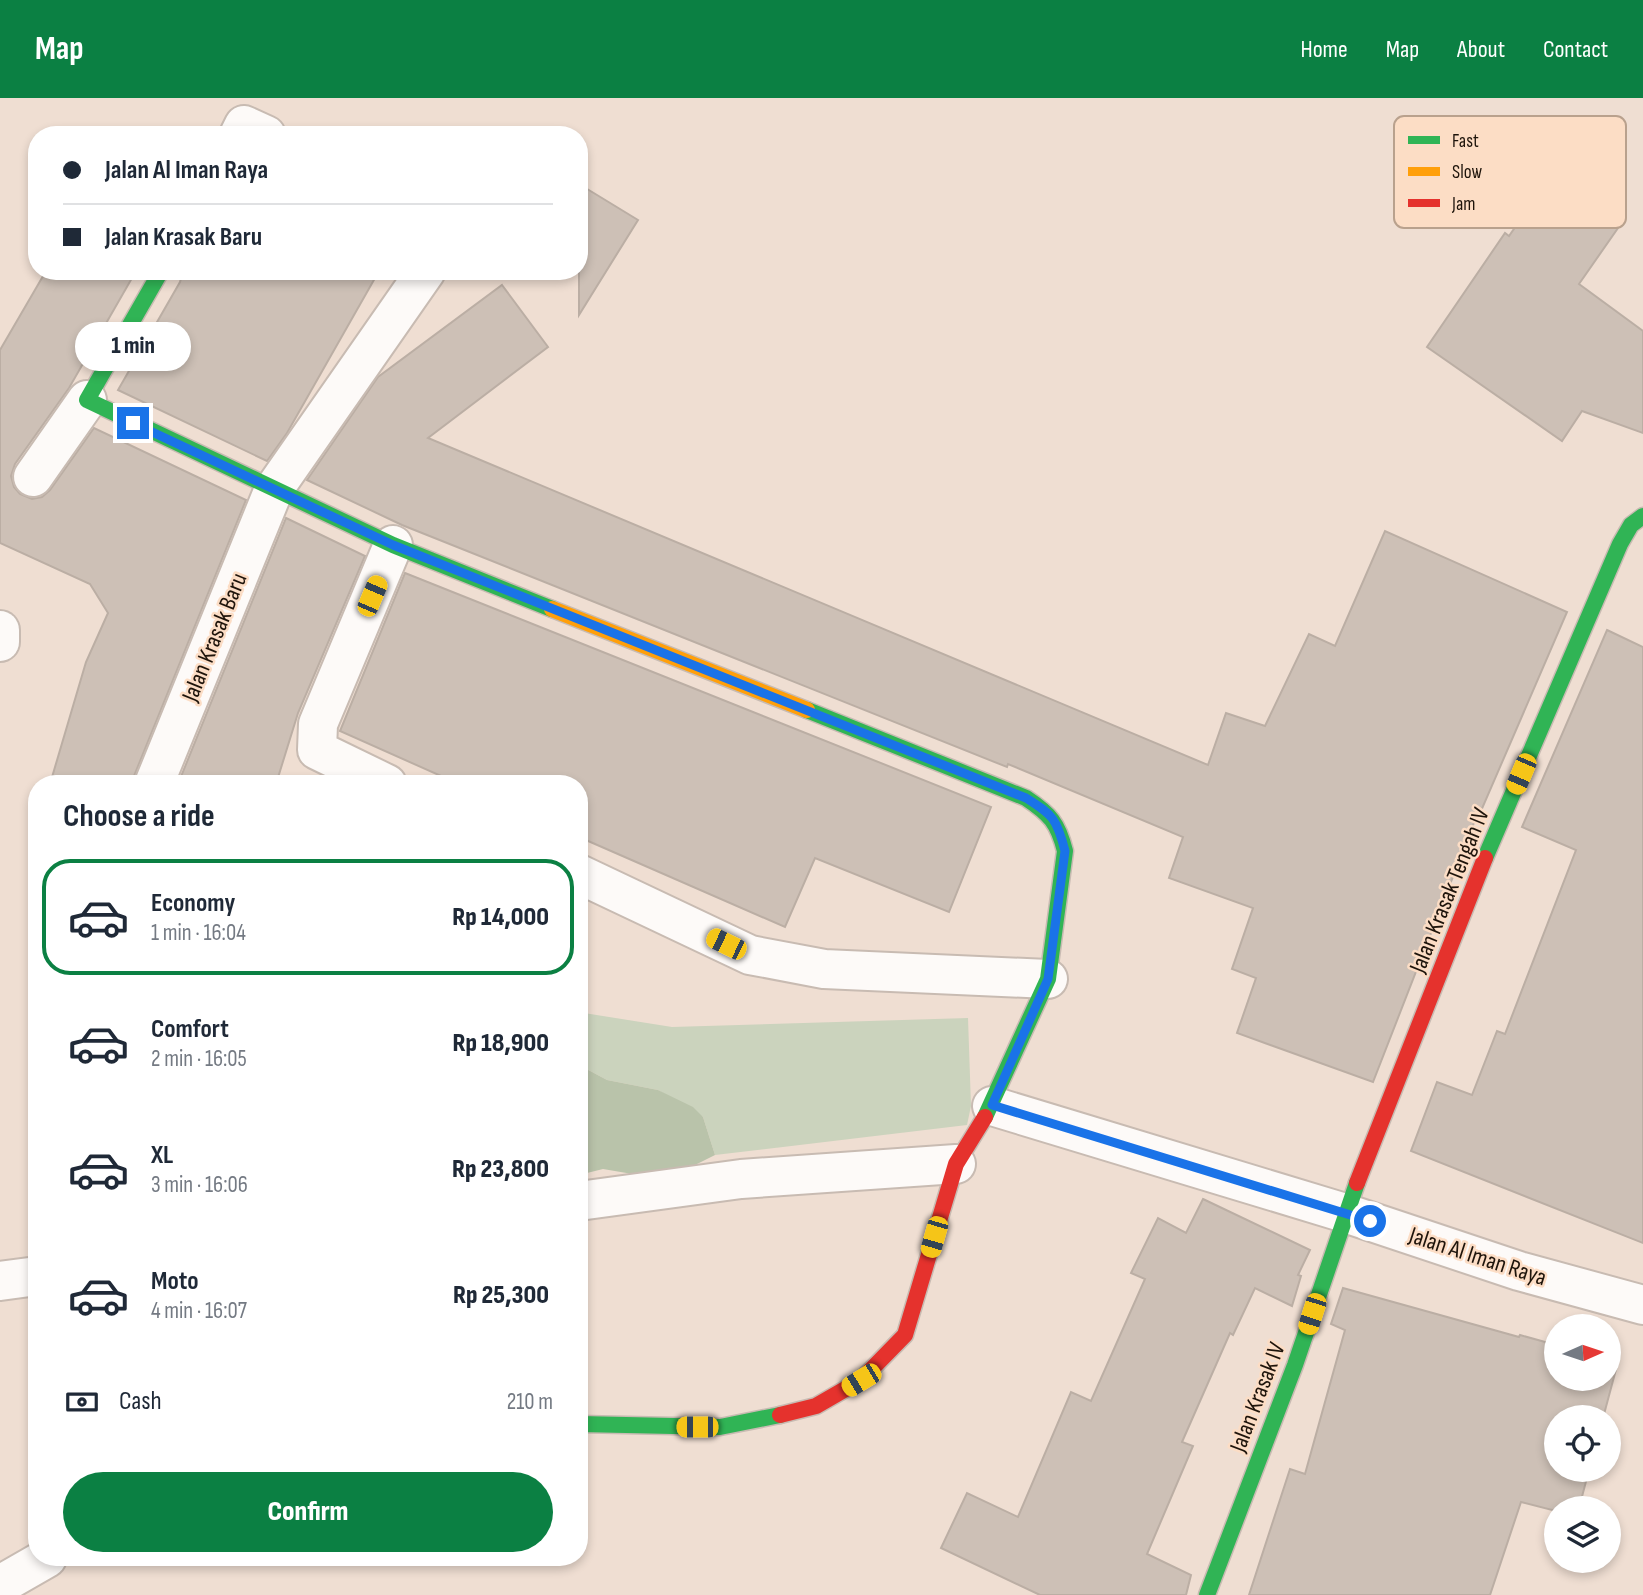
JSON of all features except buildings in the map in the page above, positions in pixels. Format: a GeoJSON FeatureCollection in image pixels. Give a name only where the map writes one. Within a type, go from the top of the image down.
{"type":"FeatureCollection","features":[{"type":"Feature","properties":{"kind":"street"},"geometry":{"type":"LineString","coordinates":[[33,477],[87,400],[156,280]]}},
{"type":"Feature","properties":{"kind":"street","name":"Jalan Krasak Baru"},"geometry":{"type":"LineString","coordinates":[[158,775],[274,489],[420,280]]}},
{"type":"Feature","properties":{"kind":"street"},"geometry":{"type":"LineString","coordinates":[[87,400],[393,545],[1026,798],[1050,813],[1060,830],[1065,851],[1048,979],[992,1105],[956,1164],[905,1335],[861,1380],[816,1406],[733,1425],[707,1427],[588,1424]]}},
{"type":"Feature","properties":{"kind":"street","name":"Jalan Krasak Tengah IV"},"geometry":{"type":"LineString","coordinates":[[1345,1213],[1510,799],[1620,544],[1631,525],[1643,516]]}},
{"type":"Feature","properties":{"kind":"street"},"geometry":{"type":"LineString","coordinates":[[368,775],[317,750],[318,724],[393,545]]}},
{"type":"Feature","properties":{"kind":"street"},"geometry":{"type":"LineString","coordinates":[[0,630],[0,642]]}},
{"type":"Feature","properties":{"kind":"street"},"geometry":{"type":"LineString","coordinates":[[588,878],[750,955],[824,968],[1048,979]]}},
{"type":"Feature","properties":{"kind":"street","name":"Jalan Al Iman Raya"},"geometry":{"type":"LineString","coordinates":[[992,1105],[1345,1213],[1519,1271],[1643,1306]]}},
{"type":"Feature","properties":{"kind":"street"},"geometry":{"type":"LineString","coordinates":[[588,1201],[741,1179],[956,1164]]}},
{"type":"Feature","properties":{"kind":"street","name":"Jalan Krasak IV"},"geometry":{"type":"LineString","coordinates":[[1207,1595],[1295,1365],[1345,1213]]}},
{"type":"Feature","properties":{"kind":"street"},"geometry":{"type":"LineString","coordinates":[[0,1281],[28,1277]]}},
{"type":"Feature","properties":{"kind":"street"},"geometry":{"type":"LineString","coordinates":[[0,1585],[33,1566]]}},
{"type":"Feature","properties":{"kind":"green space"},"geometry":{"type":"Polygon","coordinates":[[[588,1014],[672,1027],[968,1018],[971,1106],[967,1125],[715,1155],[703,1117],[658,1090],[607,1080],[588,1070],[588,1014]]]}},
{"type":"Feature","properties":{"kind":"green space"},"geometry":{"type":"Polygon","coordinates":[[[588,1070],[607,1080],[658,1090],[693,1107],[703,1117],[715,1155],[675,1175],[650,1177],[603,1169],[588,1173],[588,1070]]]}},
{"type":"Feature","properties":{"kind":"traffic: fast"},"geometry":{"type":"LineString","coordinates":[[156,280],[87,400],[393,545],[552,609]]}},
{"type":"Feature","properties":{"kind":"traffic: fast"},"geometry":{"type":"LineString","coordinates":[[1485,858],[1620,544],[1631,525],[1643,516]]}},
{"type":"Feature","properties":{"kind":"traffic: fast"},"geometry":{"type":"LineString","coordinates":[[807,710],[1026,798],[1047,814],[1056,826],[1065,851],[1048,979],[985,1117]]}},
{"type":"Feature","properties":{"kind":"traffic: fast"},"geometry":{"type":"LineString","coordinates":[[1207,1595],[1295,1365],[1357,1183]]}},
{"type":"Feature","properties":{"kind":"traffic: fast"},"geometry":{"type":"LineString","coordinates":[[588,1424],[720,1427],[780,1415]]}},
{"type":"Feature","properties":{"kind":"traffic: slow"},"geometry":{"type":"LineString","coordinates":[[552,609],[807,710]]}},
{"type":"Feature","properties":{"kind":"traffic: jam"},"geometry":{"type":"LineString","coordinates":[[1357,1183],[1485,858]]}},
{"type":"Feature","properties":{"kind":"traffic: jam"},"geometry":{"type":"LineString","coordinates":[[780,1415],[816,1406],[861,1380],[905,1335],[956,1164],[985,1117]]}},
{"type":"Feature","properties":{"kind":"route"},"geometry":{"type":"LineString","coordinates":[[133,423],[393,545],[1026,798],[1050,813],[1060,830],[1065,851],[1048,979],[992,1105],[1370,1221]]}}]}
